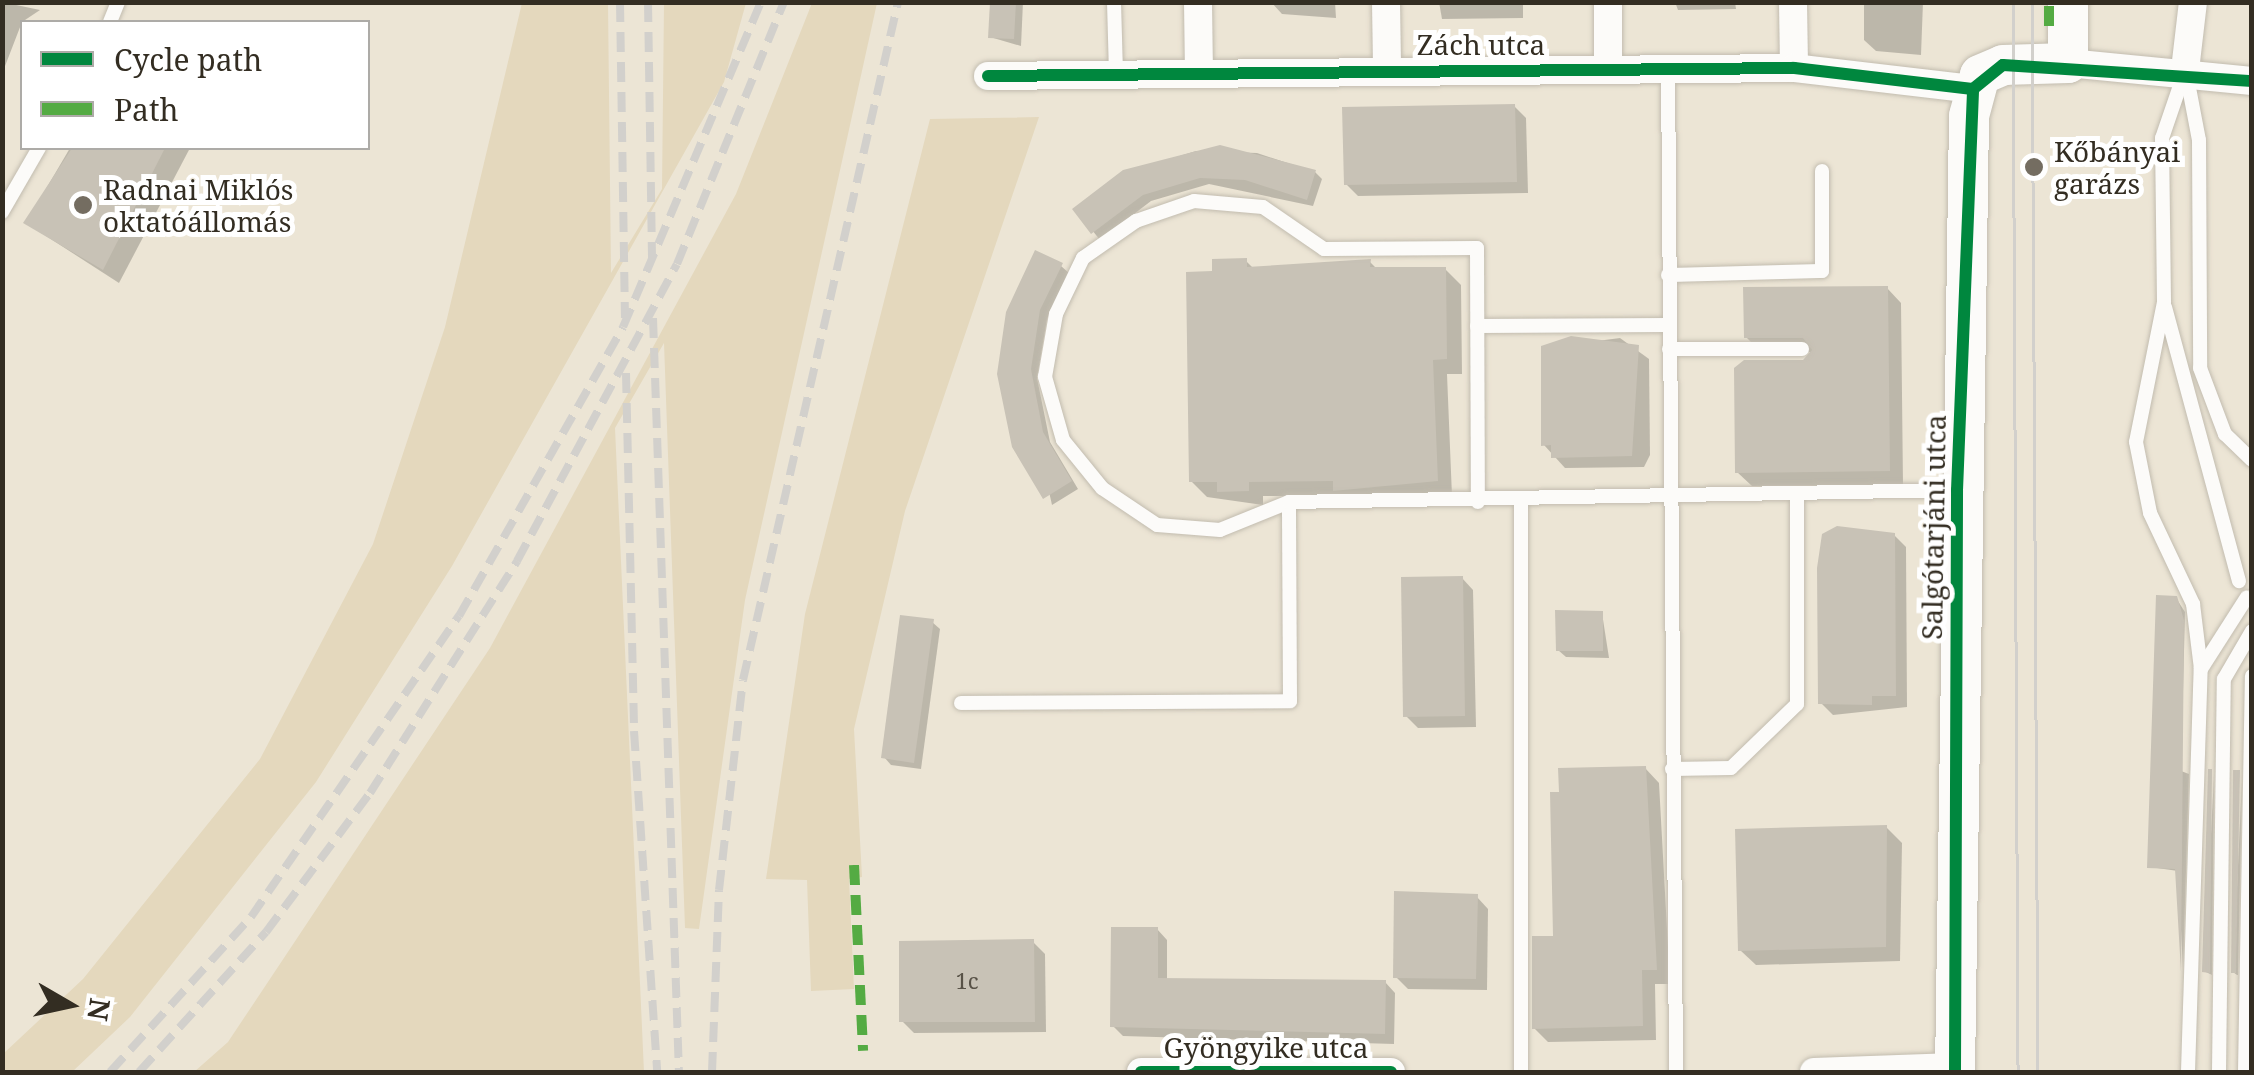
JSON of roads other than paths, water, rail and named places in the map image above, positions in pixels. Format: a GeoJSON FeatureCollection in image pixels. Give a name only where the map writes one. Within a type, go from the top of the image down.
{"type":"FeatureCollection","features":[{"type":"Feature","properties":{"kind":"street"},"geometry":{"type":"LineString","coordinates":[[1198,2],[1199,70]]}},
{"type":"Feature","properties":{"kind":"street"},"geometry":{"type":"LineString","coordinates":[[1386,2],[1387,69]]}},
{"type":"Feature","properties":{"kind":"street"},"geometry":{"type":"LineString","coordinates":[[1608,2],[1608,68]]}},
{"type":"Feature","properties":{"kind":"street"},"geometry":{"type":"LineString","coordinates":[[1793,2],[1794,68]]}},
{"type":"Feature","properties":{"kind":"street"},"geometry":{"type":"LineString","coordinates":[[2068,2],[2068,63]]}},
{"type":"Feature","properties":{"kind":"street"},"geometry":{"type":"LineString","coordinates":[[2186,70],[2193,2]]}},
{"type":"Feature","properties":{"kind":"street"},"geometry":{"type":"LineString","coordinates":[[1972,89],[2002,64],[2068,63],[2186,70],[2252,80]]}},
{"type":"Feature","properties":{"kind":"street","name":"Zách utca"},"geometry":{"type":"LineString","coordinates":[[988,76],[1199,70],[1794,68],[1972,89]]}},
{"type":"Feature","properties":{"kind":"street","name":"Salgótarjáni utca"},"geometry":{"type":"LineString","coordinates":[[1955,1070],[1957,490],[1972,89]]}},
{"type":"Feature","properties":{"kind":"street"},"geometry":{"type":"LineString","coordinates":[[1814,1072],[1955,1070]]}},
{"type":"Feature","properties":{"kind":"street","name":"Gyöngyike utca"},"geometry":{"type":"LineString","coordinates":[[1142,1072],[1391,1072]]}},
{"type":"Feature","properties":{"kind":"lane"},"geometry":{"type":"LineString","coordinates":[[1114,2],[1116,72]]}},
{"type":"Feature","properties":{"kind":"lane"},"geometry":{"type":"LineString","coordinates":[[1668,68],[1676,1072]]}},
{"type":"Feature","properties":{"kind":"lane"},"geometry":{"type":"LineString","coordinates":[[2186,70],[2162,138],[2164,302],[2136,442],[2150,513],[2192,604],[2201,669],[2188,1072]]}},
{"type":"Feature","properties":{"kind":"lane"},"geometry":{"type":"LineString","coordinates":[[2186,70],[2199,140],[2200,368],[2224,434],[2252,460]]}},
{"type":"Feature","properties":{"kind":"lane"},"geometry":{"type":"LineString","coordinates":[[2,212],[38,150]]}},
{"type":"Feature","properties":{"kind":"lane"},"geometry":{"type":"LineString","coordinates":[[1668,275],[1822,271],[1822,172]]}},
{"type":"Feature","properties":{"kind":"lane"},"geometry":{"type":"LineString","coordinates":[[1478,502],[1476,248],[1324,248],[1263,207],[1194,200],[1136,221],[1083,258],[1056,314],[1046,377],[1063,440],[1102,488],[1157,525],[1204,529],[1289,502],[1478,502],[1797,500],[1957,490]]}},
{"type":"Feature","properties":{"kind":"lane"},"geometry":{"type":"LineString","coordinates":[[2164,302],[2239,581],[2249,601],[2201,669]]}},
{"type":"Feature","properties":{"kind":"lane"},"geometry":{"type":"LineString","coordinates":[[1477,326],[1669,325]]}},
{"type":"Feature","properties":{"kind":"lane"},"geometry":{"type":"LineString","coordinates":[[1669,349],[1802,348]]}},
{"type":"Feature","properties":{"kind":"lane"},"geometry":{"type":"LineString","coordinates":[[1672,768],[1731,768],[1797,704],[1797,500]]}},
{"type":"Feature","properties":{"kind":"lane"},"geometry":{"type":"LineString","coordinates":[[1520,501],[1521,1072]]}},
{"type":"Feature","properties":{"kind":"lane"},"geometry":{"type":"LineString","coordinates":[[961,703],[1290,701],[1289,502]]}},
{"type":"Feature","properties":{"kind":"lane"},"geometry":{"type":"LineString","coordinates":[[2239,581],[2252,566]]}},
{"type":"Feature","properties":{"kind":"lane"},"geometry":{"type":"LineString","coordinates":[[2219,1072],[2224,679],[2252,631]]}},
{"type":"Feature","properties":{"kind":"lane"},"geometry":{"type":"LineString","coordinates":[[2245,1072],[2252,676]]}},
{"type":"Feature","properties":{"kind":"tram line"},"geometry":{"type":"LineString","coordinates":[[2013,2],[2018,1072]]}},
{"type":"Feature","properties":{"kind":"tram line"},"geometry":{"type":"LineString","coordinates":[[2032,2],[2038,1072]]}},
{"type":"Feature","properties":{"kind":"railway"},"geometry":{"type":"LineString","coordinates":[[620,2],[625,318]]}},
{"type":"Feature","properties":{"kind":"railway"},"geometry":{"type":"LineString","coordinates":[[648,2],[652,258]]}},
{"type":"Feature","properties":{"kind":"railway"},"geometry":{"type":"LineString","coordinates":[[110,1072],[251,917],[459,616],[623,327],[761,2]]}},
{"type":"Feature","properties":{"kind":"railway"},"geometry":{"type":"LineString","coordinates":[[139,1072],[266,932],[370,793],[517,561],[677,264],[784,2]]}},
{"type":"Feature","properties":{"kind":"railway"},"geometry":{"type":"LineString","coordinates":[[712,1072],[719,890],[743,680],[898,2]]}},
{"type":"Feature","properties":{"kind":"railway"},"geometry":{"type":"LineString","coordinates":[[653,318],[679,1072]]}},
{"type":"Feature","properties":{"kind":"railway"},"geometry":{"type":"LineString","coordinates":[[626,373],[634,731],[657,1072]]}},
{"type":"Feature","properties":{"kind":"place","name":"Kőbányai garázs"},"geometry":{"type":"Point","coordinates":[2034,167]}},
{"type":"Feature","properties":{"kind":"place","name":"Radnai Miklós oktatóállomás"},"geometry":{"type":"Point","coordinates":[83,205]}}]}
